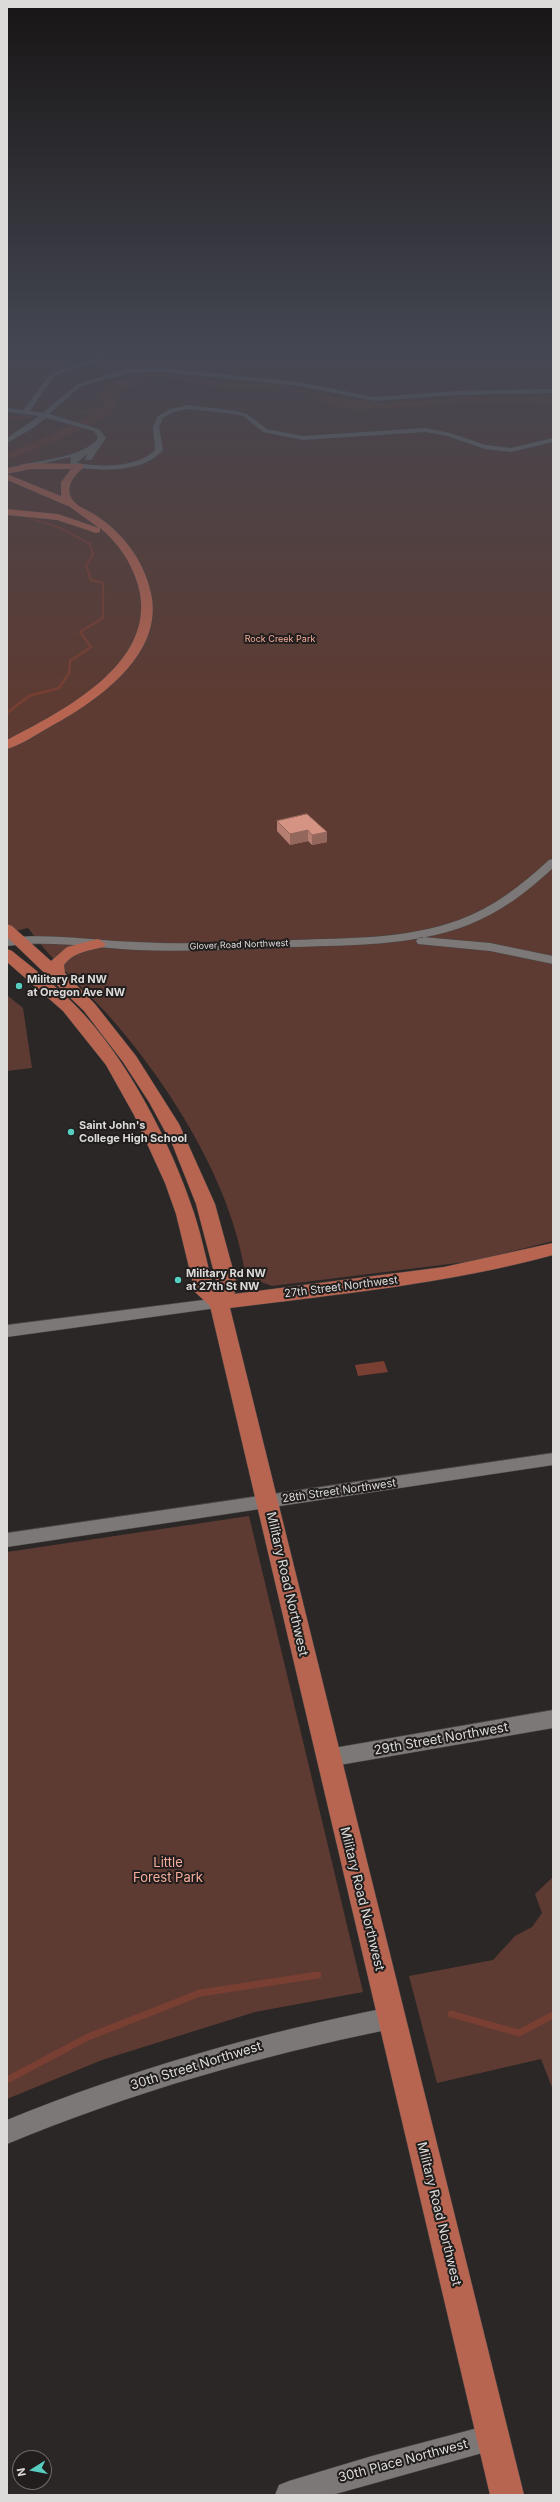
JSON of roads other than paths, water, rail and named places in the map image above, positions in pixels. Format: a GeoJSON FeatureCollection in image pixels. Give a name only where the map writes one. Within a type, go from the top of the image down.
{"type":"FeatureCollection","features":[{"type":"Feature","properties":{"kind":"main road"},"geometry":{"type":"LineString","coordinates":[[7,471],[22,467],[36,467]]}},
{"type":"Feature","properties":{"kind":"main road"},"geometry":{"type":"LineString","coordinates":[[7,744],[90,697],[121,669],[136,648],[145,628],[147,598],[142,575],[133,556],[110,531],[68,502],[64,485],[68,478],[79,467]]}},
{"type":"Feature","properties":{"kind":"main road"},"geometry":{"type":"LineString","coordinates":[[15,487],[76,507]]}},
{"type":"Feature","properties":{"kind":"main road"},"geometry":{"type":"LineString","coordinates":[[7,507],[15,487]]}},
{"type":"Feature","properties":{"kind":"main road"},"geometry":{"type":"LineString","coordinates":[[7,735],[61,705],[89,685],[110,664],[129,637],[136,605],[130,579],[118,554],[96,530],[62,507],[15,487]]}},
{"type":"Feature","properties":{"kind":"main road"},"geometry":{"type":"LineString","coordinates":[[7,512],[58,517],[96,530]]}},
{"type":"Feature","properties":{"kind":"main road"},"geometry":{"type":"LineString","coordinates":[[7,929],[11,946],[69,1008],[113,1063],[143,1115],[174,1183],[185,1214],[205,1292],[219,1303],[228,1288],[202,1192],[181,1145],[150,1091],[112,1034],[57,974],[11,946]]}},
{"type":"Feature","properties":{"kind":"main road"},"geometry":{"type":"LineString","coordinates":[[57,974],[56,965],[68,953],[98,944]]}},
{"type":"Feature","properties":{"kind":"main road","name":"27th Street Northwest"},"geometry":{"type":"LineString","coordinates":[[219,1303],[444,1274],[498,1263],[553,1249]]}},
{"type":"Feature","properties":{"kind":"main road","name":"Military Road Northwest"},"geometry":{"type":"LineString","coordinates":[[219,1303],[507,2495]]}},
{"type":"Feature","properties":{"kind":"street","name":"Glover Road Northwest"},"geometry":{"type":"LineString","coordinates":[[11,946],[98,944],[207,947],[386,940],[428,934],[457,926],[481,915],[515,895],[553,862]]}},
{"type":"Feature","properties":{"kind":"street"},"geometry":{"type":"LineString","coordinates":[[457,926],[458,935],[468,944]]}},
{"type":"Feature","properties":{"kind":"street"},"geometry":{"type":"LineString","coordinates":[[386,940],[468,944],[553,960]]}},
{"type":"Feature","properties":{"kind":"street","name":"27th Street Northwest"},"geometry":{"type":"LineString","coordinates":[[7,1330],[219,1303]]}},
{"type":"Feature","properties":{"kind":"street","name":"28th Street Northwest"},"geometry":{"type":"LineString","coordinates":[[7,1540],[553,1459]]}},
{"type":"Feature","properties":{"kind":"street","name":"29th Street Northwest"},"geometry":{"type":"LineString","coordinates":[[328,1758],[553,1719]]}},
{"type":"Feature","properties":{"kind":"street","name":"30th Street Northwest"},"geometry":{"type":"LineString","coordinates":[[7,2132],[110,2092],[199,2062],[303,2036],[391,2018]]}},
{"type":"Feature","properties":{"kind":"street","name":"30th Place Northwest"},"geometry":{"type":"LineString","coordinates":[[289,2495],[372,2469],[493,2437]]}},
{"type":"Feature","properties":{"kind":"waterway"},"geometry":{"type":"LineString","coordinates":[[25,516],[60,528]]}},
{"type":"Feature","properties":{"kind":"waterway"},"geometry":{"type":"LineString","coordinates":[[7,713],[29,696],[59,688],[69,673],[70,661],[91,647],[80,632],[103,618],[103,583],[91,580],[86,565],[93,555],[90,544],[60,528]]}},
{"type":"Feature","properties":{"kind":"waterway"},"geometry":{"type":"LineString","coordinates":[[7,2080],[88,2037],[200,1993],[318,1975]]}},
{"type":"Feature","properties":{"kind":"waterway"},"geometry":{"type":"LineString","coordinates":[[451,2014],[519,2033],[553,2015]]}},
{"type":"Feature","properties":{"kind":"place","name":"Military Rd NW at Oregon Ave NW"},"geometry":{"type":"Point","coordinates":[19,986]}},
{"type":"Feature","properties":{"kind":"place","name":"Saint John's College High School"},"geometry":{"type":"Point","coordinates":[71,1132]}},
{"type":"Feature","properties":{"kind":"place","name":"Military Rd NW at 27th St NW"},"geometry":{"type":"Point","coordinates":[178,1280]}},
{"type":"Feature","properties":{"kind":"park label","name":"Rock Creek Park"},"geometry":{"type":"Point","coordinates":[280,639]}},
{"type":"Feature","properties":{"kind":"park label","name":"Little Forest Park"},"geometry":{"type":"Point","coordinates":[168,1870]}}]}
